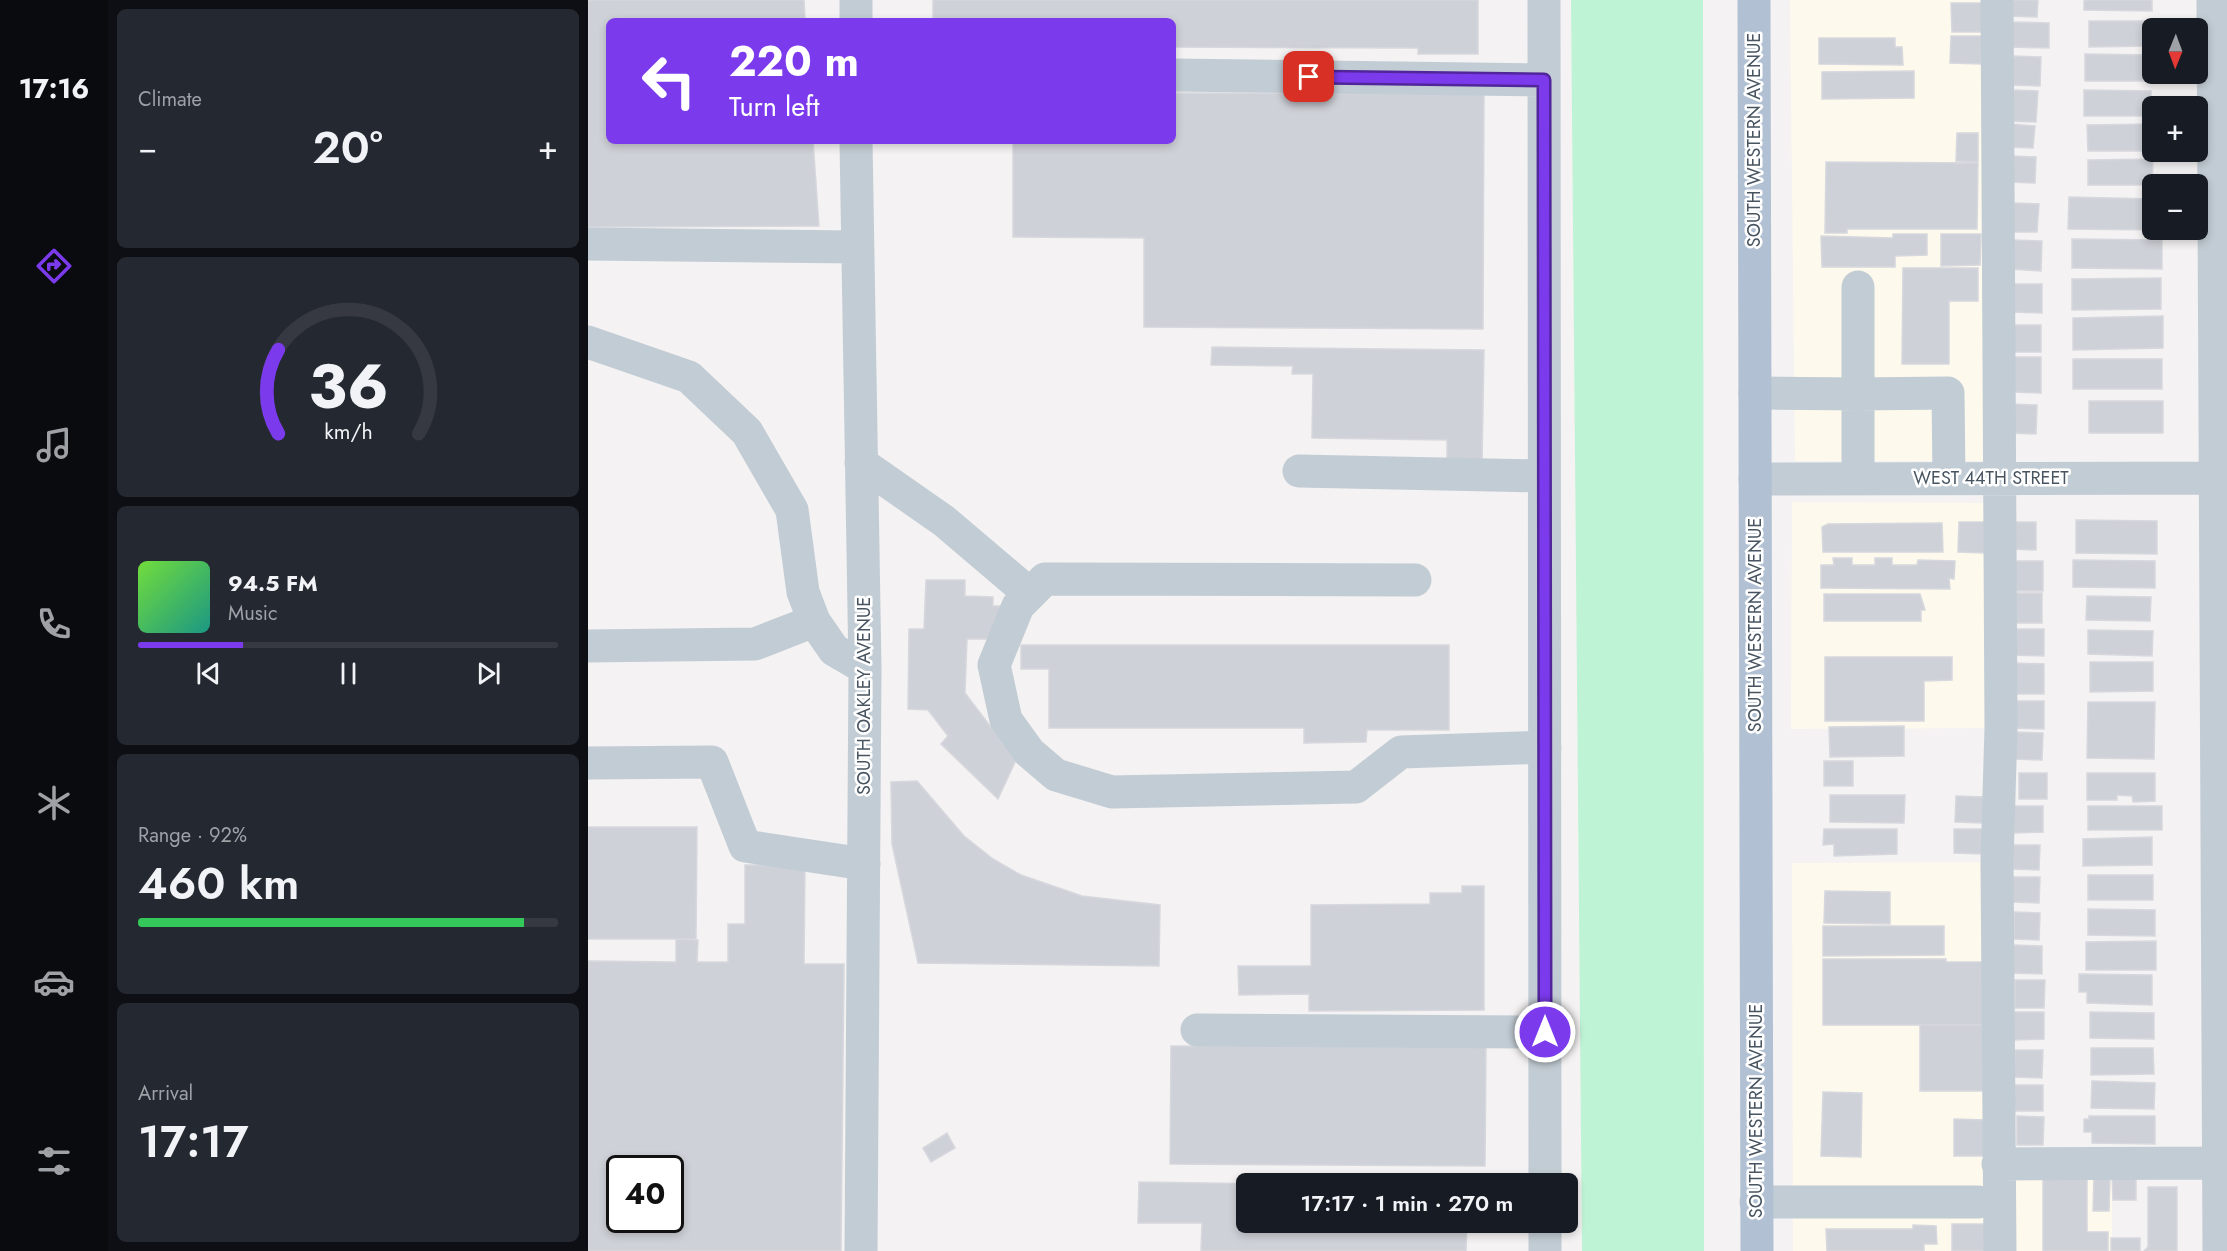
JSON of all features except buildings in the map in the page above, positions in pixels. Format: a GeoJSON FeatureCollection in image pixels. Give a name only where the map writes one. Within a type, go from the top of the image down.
{"type":"FeatureCollection","features":[{"type":"Feature","properties":{"kind":"main road","name":"SOUTH WESTERN AVENUE"},"geometry":{"type":"LineString","coordinates":[[1754,0],[1757,1251]]}},
{"type":"Feature","properties":{"kind":"street"},"geometry":{"type":"LineString","coordinates":[[856,0],[856,18]]}},
{"type":"Feature","properties":{"kind":"street"},"geometry":{"type":"LineString","coordinates":[[1544,0],[1545,1173]]}},
{"type":"Feature","properties":{"kind":"street"},"geometry":{"type":"LineString","coordinates":[[1997,0],[2000,478],[1998,1164],[2000,1251]]}},
{"type":"Feature","properties":{"kind":"street"},"geometry":{"type":"LineString","coordinates":[[2213,0],[2221,478],[2223,1163],[2218,1251]]}},
{"type":"Feature","properties":{"kind":"street"},"geometry":{"type":"LineString","coordinates":[[1176,75],[1544,80]]}},
{"type":"Feature","properties":{"kind":"street","name":"SOUTH OAKLEY AVENUE"},"geometry":{"type":"LineString","coordinates":[[856,144],[865,668],[861,1251]]}},
{"type":"Feature","properties":{"kind":"street"},"geometry":{"type":"LineString","coordinates":[[588,244],[857,247]]}},
{"type":"Feature","properties":{"kind":"street"},"geometry":{"type":"LineString","coordinates":[[1858,287],[1858,478]]}},
{"type":"Feature","properties":{"kind":"street"},"geometry":{"type":"LineString","coordinates":[[588,342],[690,377],[747,432],[792,510],[803,592],[814,621],[834,650],[865,668]]}},
{"type":"Feature","properties":{"kind":"street"},"geometry":{"type":"LineString","coordinates":[[1755,393],[1948,393],[1948,478]]}},
{"type":"Feature","properties":{"kind":"street"},"geometry":{"type":"LineString","coordinates":[[861,463],[944,521],[1030,594]]}},
{"type":"Feature","properties":{"kind":"street"},"geometry":{"type":"LineString","coordinates":[[1299,471],[1544,476]]}},
{"type":"Feature","properties":{"kind":"street","name":"WEST 44TH STREET"},"geometry":{"type":"LineString","coordinates":[[1755,479],[2221,478]]}},
{"type":"Feature","properties":{"kind":"street"},"geometry":{"type":"LineString","coordinates":[[1415,580],[1045,579],[1018,606],[994,665],[1006,720],[1029,752],[1056,775],[1112,792],[1356,787],[1401,752],[1545,747]]}},
{"type":"Feature","properties":{"kind":"street"},"geometry":{"type":"LineString","coordinates":[[588,646],[755,644],[814,621]]}},
{"type":"Feature","properties":{"kind":"street"},"geometry":{"type":"LineString","coordinates":[[588,763],[712,762],[746,846],[864,864]]}},
{"type":"Feature","properties":{"kind":"street"},"geometry":{"type":"LineString","coordinates":[[1197,1030],[1545,1032]]}},
{"type":"Feature","properties":{"kind":"street"},"geometry":{"type":"LineString","coordinates":[[1998,1164],[2223,1163]]}},
{"type":"Feature","properties":{"kind":"street"},"geometry":{"type":"LineString","coordinates":[[1756,1202],[1978,1203]]}},
{"type":"Feature","properties":{"kind":"street"},"geometry":{"type":"LineString","coordinates":[[1545,1233],[1545,1251]]}},
{"type":"Feature","properties":{"kind":"shaded area"},"geometry":{"type":"Polygon","coordinates":[[[1790,0],[1997,0],[2000,461],[1795,461],[1790,0]]]}},
{"type":"Feature","properties":{"kind":"shaded area"},"geometry":{"type":"Polygon","coordinates":[[[1792,502],[2000,503],[2001,728],[1791,729],[1792,502]]]}},
{"type":"Feature","properties":{"kind":"shaded area"},"geometry":{"type":"Polygon","coordinates":[[[1997,862],[1998,1164],[2112,1163],[2112,1251],[1793,1251],[1792,863],[1997,862]]]}},
{"type":"Feature","properties":{"kind":"green space"},"geometry":{"type":"Polygon","coordinates":[[[1571,0],[1703,0],[1704,1251],[1582,1251],[1571,0]]]}},
{"type":"Feature","properties":{"kind":"route"},"geometry":{"type":"LineString","coordinates":[[1309,77],[1544,80],[1545,1032]]}}]}
